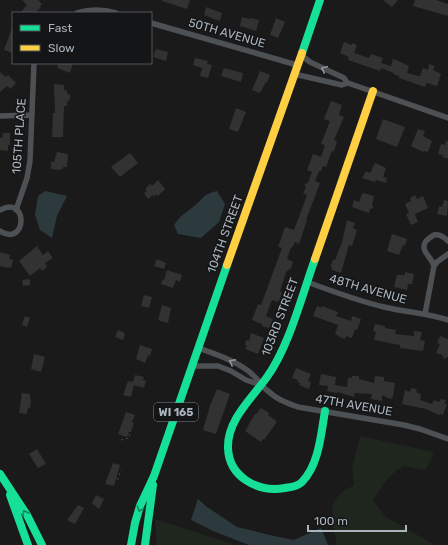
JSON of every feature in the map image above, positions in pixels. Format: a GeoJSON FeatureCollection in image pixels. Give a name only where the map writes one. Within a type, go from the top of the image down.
{"type":"FeatureCollection","features":[{"type":"Feature","properties":{"kind":"street","name":"104TH STREET"},"geometry":{"type":"LineString","coordinates":[[131,545],[140,506],[154,476],[320,0]]}},
{"type":"Feature","properties":{"kind":"street"},"geometry":{"type":"LineString","coordinates":[[80,12],[86,10],[107,10],[113,12]]}},
{"type":"Feature","properties":{"kind":"street","name":"50TH AVENUE"},"geometry":{"type":"LineString","coordinates":[[152,23],[297,65]]}},
{"type":"Feature","properties":{"kind":"street"},"geometry":{"type":"LineString","coordinates":[[301,55],[310,62],[344,78],[347,83]]}},
{"type":"Feature","properties":{"kind":"street","name":"105TH PLACE"},"geometry":{"type":"LineString","coordinates":[[16,210],[27,178],[30,161],[34,64]]}},
{"type":"Feature","properties":{"kind":"street"},"geometry":{"type":"LineString","coordinates":[[294,74],[342,85],[347,83],[448,118]]}},
{"type":"Feature","properties":{"kind":"street","name":"103RD STREET"},"geometry":{"type":"LineString","coordinates":[[325,411],[316,456],[308,473],[301,483],[287,488],[271,490],[252,485],[239,475],[230,462],[228,447],[231,430],[242,410],[274,367],[307,282],[373,91]]}},
{"type":"Feature","properties":{"kind":"street"},"geometry":{"type":"LineString","coordinates":[[0,116],[32,115]]}},
{"type":"Feature","properties":{"kind":"street"},"geometry":{"type":"LineString","coordinates":[[0,210],[8,207],[16,210],[22,217],[21,226],[18,230],[10,234],[5,234],[0,231]]}},
{"type":"Feature","properties":{"kind":"street"},"geometry":{"type":"LineString","coordinates":[[425,314],[434,266],[433,262],[427,257],[424,250],[424,245],[433,235],[439,235],[448,241]]}},
{"type":"Feature","properties":{"kind":"street"},"geometry":{"type":"LineString","coordinates":[[434,266],[448,254]]}},
{"type":"Feature","properties":{"kind":"street","name":"48TH AVENUE"},"geometry":{"type":"LineString","coordinates":[[307,282],[374,305],[405,312],[425,314],[448,320]]}},
{"type":"Feature","properties":{"kind":"street"},"geometry":{"type":"LineString","coordinates":[[198,348],[224,358],[242,368],[253,375],[261,385]]}},
{"type":"Feature","properties":{"kind":"street"},"geometry":{"type":"LineString","coordinates":[[192,366],[218,366],[231,371],[246,380],[261,385]]}},
{"type":"Feature","properties":{"kind":"street","name":"47TH AVENUE"},"geometry":{"type":"LineString","coordinates":[[261,385],[269,392],[298,407],[420,428],[448,439]]}},
{"type":"Feature","properties":{"kind":"street"},"geometry":{"type":"LineString","coordinates":[[0,474],[27,515],[42,545]]}},
{"type":"Feature","properties":{"kind":"street","name":"104TH STREET"},"geometry":{"type":"LineString","coordinates":[[145,545],[154,476]]}},
{"type":"Feature","properties":{"kind":"street"},"geometry":{"type":"LineString","coordinates":[[5,483],[28,545]]}},
{"type":"Feature","properties":{"kind":"path"},"geometry":{"type":"LineString","coordinates":[[122,440],[129,438],[130,432]]}},
{"type":"Feature","properties":{"kind":"path"},"geometry":{"type":"LineString","coordinates":[[117,479],[121,470]]}},
{"type":"Feature","properties":{"kind":"shaded area"},"geometry":{"type":"Polygon","coordinates":[[[45,191],[67,196],[57,216],[52,238],[40,230],[35,215],[38,196],[45,191]]]}},
{"type":"Feature","properties":{"kind":"shaded area"},"geometry":{"type":"Polygon","coordinates":[[[217,191],[225,204],[219,222],[201,238],[178,234],[174,225],[179,219],[205,196],[217,191]]]}},
{"type":"Feature","properties":{"kind":"shaded area"},"geometry":{"type":"Polygon","coordinates":[[[360,436],[434,452],[425,470],[404,466],[394,473],[383,485],[373,501],[386,517],[435,545],[337,545],[332,518],[333,505],[343,491],[354,485],[352,469],[360,436]]]}},
{"type":"Feature","properties":{"kind":"shaded area"},"geometry":{"type":"Polygon","coordinates":[[[198,499],[207,507],[237,527],[274,536],[294,540],[321,528],[328,545],[249,545],[213,531],[191,520],[198,499]]]}},
{"type":"Feature","properties":{"kind":"shaded area"},"geometry":{"type":"Polygon","coordinates":[[[155,519],[235,545],[157,545],[155,519]]]}},
{"type":"Feature","properties":{"kind":"building"},"geometry":{"type":"Polygon","coordinates":[[[22,0],[38,0],[42,4],[36,12],[21,12],[27,5],[22,0]]]}},
{"type":"Feature","properties":{"kind":"building"},"geometry":{"type":"Polygon","coordinates":[[[162,0],[190,0],[187,9],[162,0]]]}},
{"type":"Feature","properties":{"kind":"building"},"geometry":{"type":"Polygon","coordinates":[[[383,0],[398,0],[392,7],[383,0]]]}},
{"type":"Feature","properties":{"kind":"building"},"geometry":{"type":"Polygon","coordinates":[[[415,0],[436,0],[448,4],[448,16],[413,6],[415,0]]]}},
{"type":"Feature","properties":{"kind":"building"},"geometry":{"type":"Polygon","coordinates":[[[206,7],[222,13],[220,21],[204,15],[206,7]]]}},
{"type":"Feature","properties":{"kind":"building"},"geometry":{"type":"Polygon","coordinates":[[[242,17],[259,20],[256,31],[240,26],[242,17]]]}},
{"type":"Feature","properties":{"kind":"building"},"geometry":{"type":"Polygon","coordinates":[[[276,18],[285,22],[278,38],[270,35],[276,18]]]}},
{"type":"Feature","properties":{"kind":"building"},"geometry":{"type":"Polygon","coordinates":[[[12,28],[12,53],[4,50],[12,28]]]}},
{"type":"Feature","properties":{"kind":"building"},"geometry":{"type":"Polygon","coordinates":[[[344,42],[357,45],[354,53],[369,58],[371,54],[383,58],[381,63],[391,66],[393,59],[409,66],[407,73],[418,76],[420,76],[423,68],[428,70],[429,64],[435,66],[433,70],[441,74],[437,86],[427,83],[425,87],[399,78],[399,76],[393,74],[394,73],[381,68],[380,71],[348,60],[349,57],[340,53],[344,42]]]}},
{"type":"Feature","properties":{"kind":"building"},"geometry":{"type":"Polygon","coordinates":[[[156,49],[168,52],[166,61],[153,57],[156,49]]]}},
{"type":"Feature","properties":{"kind":"building"},"geometry":{"type":"Polygon","coordinates":[[[195,58],[208,61],[207,64],[212,65],[208,78],[200,76],[202,68],[193,65],[195,58]]]}},
{"type":"Feature","properties":{"kind":"building"},"geometry":{"type":"Polygon","coordinates":[[[58,64],[73,64],[70,73],[57,68],[58,64]]]}},
{"type":"Feature","properties":{"kind":"building"},"geometry":{"type":"Polygon","coordinates":[[[224,68],[243,73],[241,82],[221,76],[224,68]]]}},
{"type":"Feature","properties":{"kind":"building"},"geometry":{"type":"Polygon","coordinates":[[[260,71],[270,75],[267,83],[266,82],[260,93],[252,90],[260,71]]]}},
{"type":"Feature","properties":{"kind":"building"},"geometry":{"type":"Polygon","coordinates":[[[0,72],[6,77],[8,75],[16,83],[11,89],[7,86],[0,92],[0,72]]]}},
{"type":"Feature","properties":{"kind":"building"},"geometry":{"type":"Polygon","coordinates":[[[54,84],[64,85],[64,90],[67,90],[67,93],[70,95],[67,106],[64,106],[63,137],[52,137],[53,113],[55,113],[54,84]]]}},
{"type":"Feature","properties":{"kind":"building"},"geometry":{"type":"Polygon","coordinates":[[[331,101],[342,105],[339,115],[344,117],[334,140],[337,141],[334,152],[332,151],[326,167],[323,166],[321,171],[319,171],[315,181],[320,183],[299,244],[295,242],[292,248],[291,247],[287,259],[293,262],[291,268],[286,272],[280,291],[282,292],[280,299],[278,302],[272,300],[266,316],[273,319],[269,328],[262,326],[262,324],[252,320],[258,304],[261,305],[282,248],[278,247],[285,227],[294,230],[307,195],[303,193],[306,187],[304,184],[308,183],[312,172],[307,170],[313,154],[321,157],[325,145],[321,144],[330,121],[324,119],[331,101]]]}},
{"type":"Feature","properties":{"kind":"building"},"geometry":{"type":"Polygon","coordinates":[[[236,108],[246,112],[238,132],[229,129],[236,108]]]}},
{"type":"Feature","properties":{"kind":"building"},"geometry":{"type":"Polygon","coordinates":[[[383,119],[405,127],[397,147],[376,139],[383,119]]]}},
{"type":"Feature","properties":{"kind":"building"},"geometry":{"type":"Polygon","coordinates":[[[418,129],[425,131],[423,136],[432,141],[428,152],[423,152],[411,146],[418,129]]]}},
{"type":"Feature","properties":{"kind":"building"},"geometry":{"type":"Polygon","coordinates":[[[3,133],[10,133],[10,145],[8,145],[8,151],[0,150],[0,138],[2,138],[3,133]]]}},
{"type":"Feature","properties":{"kind":"building"},"geometry":{"type":"Polygon","coordinates":[[[446,141],[448,141],[448,159],[442,157],[443,155],[438,154],[441,144],[445,145],[446,141]]]}},
{"type":"Feature","properties":{"kind":"building"},"geometry":{"type":"Polygon","coordinates":[[[57,152],[68,154],[67,167],[63,167],[63,169],[60,170],[51,169],[51,162],[54,162],[57,152]]]}},
{"type":"Feature","properties":{"kind":"building"},"geometry":{"type":"Polygon","coordinates":[[[130,153],[138,163],[120,177],[111,167],[130,153]]]}},
{"type":"Feature","properties":{"kind":"building"},"geometry":{"type":"Polygon","coordinates":[[[375,163],[386,168],[383,177],[387,178],[386,183],[376,180],[375,182],[362,178],[366,171],[370,173],[375,163]]]}},
{"type":"Feature","properties":{"kind":"building"},"geometry":{"type":"Polygon","coordinates":[[[158,180],[165,189],[158,196],[156,194],[154,197],[153,195],[148,199],[144,193],[147,191],[145,189],[150,184],[152,186],[158,180]]]}},
{"type":"Feature","properties":{"kind":"building"},"geometry":{"type":"Polygon","coordinates":[[[364,193],[374,196],[372,205],[374,208],[370,209],[369,213],[352,207],[354,200],[359,202],[362,194],[364,193]]]}},
{"type":"Feature","properties":{"kind":"building"},"geometry":{"type":"Polygon","coordinates":[[[415,195],[417,199],[423,196],[428,208],[415,214],[418,222],[411,225],[406,214],[409,213],[405,204],[411,201],[410,198],[415,195]]]}},
{"type":"Feature","properties":{"kind":"building"},"geometry":{"type":"Polygon","coordinates":[[[444,200],[448,201],[447,216],[437,214],[439,206],[442,207],[444,200]]]}},
{"type":"Feature","properties":{"kind":"building"},"geometry":{"type":"Polygon","coordinates":[[[347,220],[355,223],[353,228],[357,230],[352,246],[349,245],[341,273],[332,270],[331,265],[333,260],[335,260],[342,242],[347,220]]]}},
{"type":"Feature","properties":{"kind":"building"},"geometry":{"type":"Polygon","coordinates":[[[392,234],[407,239],[405,246],[403,245],[399,255],[387,251],[392,234]]]}},
{"type":"Feature","properties":{"kind":"building"},"geometry":{"type":"Polygon","coordinates":[[[37,246],[43,255],[48,251],[53,258],[45,263],[47,267],[42,271],[40,268],[30,276],[19,261],[37,246]]]}},
{"type":"Feature","properties":{"kind":"building"},"geometry":{"type":"Polygon","coordinates":[[[0,252],[10,255],[9,259],[13,260],[11,268],[0,266],[0,252]]]}},
{"type":"Feature","properties":{"kind":"building"},"geometry":{"type":"Polygon","coordinates":[[[157,259],[166,263],[164,269],[154,266],[157,259]]]}},
{"type":"Feature","properties":{"kind":"building"},"geometry":{"type":"Polygon","coordinates":[[[167,270],[182,275],[180,282],[176,280],[173,288],[161,284],[167,270]]]}},
{"type":"Feature","properties":{"kind":"building"},"geometry":{"type":"Polygon","coordinates":[[[405,272],[414,274],[412,284],[408,284],[407,290],[394,287],[397,275],[405,275],[405,272]]]}},
{"type":"Feature","properties":{"kind":"building"},"geometry":{"type":"Polygon","coordinates":[[[30,279],[30,285],[23,286],[22,280],[30,279]]]}},
{"type":"Feature","properties":{"kind":"building"},"geometry":{"type":"Polygon","coordinates":[[[144,295],[152,297],[149,308],[141,306],[144,295]]]}},
{"type":"Feature","properties":{"kind":"building"},"geometry":{"type":"Polygon","coordinates":[[[162,305],[171,308],[168,323],[158,320],[162,305]]]}},
{"type":"Feature","properties":{"kind":"building"},"geometry":{"type":"Polygon","coordinates":[[[317,306],[321,308],[322,306],[338,312],[336,316],[351,321],[352,316],[361,319],[352,338],[346,336],[345,339],[339,337],[335,334],[338,325],[313,316],[317,306]]]}},
{"type":"Feature","properties":{"kind":"building"},"geometry":{"type":"Polygon","coordinates":[[[25,316],[30,318],[27,327],[22,325],[25,316]]]}},
{"type":"Feature","properties":{"kind":"building"},"geometry":{"type":"Polygon","coordinates":[[[375,324],[396,330],[395,334],[414,336],[414,331],[422,332],[420,340],[425,341],[423,351],[400,348],[400,345],[374,340],[376,332],[373,331],[375,324]]]}},
{"type":"Feature","properties":{"kind":"building"},"geometry":{"type":"Polygon","coordinates":[[[118,330],[125,333],[123,340],[115,337],[118,330]]]}},
{"type":"Feature","properties":{"kind":"building"},"geometry":{"type":"Polygon","coordinates":[[[251,333],[264,338],[258,354],[245,349],[247,346],[245,345],[246,340],[249,341],[251,333]]]}},
{"type":"Feature","properties":{"kind":"building"},"geometry":{"type":"Polygon","coordinates":[[[440,336],[448,339],[448,357],[444,359],[442,355],[436,353],[440,344],[437,343],[440,336]]]}},
{"type":"Feature","properties":{"kind":"building"},"geometry":{"type":"Polygon","coordinates":[[[140,345],[152,349],[150,356],[148,355],[145,363],[136,359],[140,345]]]}},
{"type":"Feature","properties":{"kind":"building"},"geometry":{"type":"Polygon","coordinates":[[[34,354],[45,357],[41,372],[31,369],[34,354]]]}},
{"type":"Feature","properties":{"kind":"building"},"geometry":{"type":"Polygon","coordinates":[[[296,368],[311,374],[308,381],[311,382],[309,389],[299,385],[300,383],[297,382],[298,380],[292,378],[296,368]]]}},
{"type":"Feature","properties":{"kind":"building"},"geometry":{"type":"Polygon","coordinates":[[[321,374],[336,377],[335,385],[347,387],[348,378],[352,378],[352,376],[359,376],[359,379],[374,383],[375,376],[384,377],[384,381],[395,383],[393,397],[390,399],[382,395],[382,401],[371,399],[372,394],[355,393],[354,397],[327,391],[328,386],[319,385],[321,374]]]}},
{"type":"Feature","properties":{"kind":"building"},"geometry":{"type":"Polygon","coordinates":[[[135,375],[144,377],[143,380],[146,381],[144,388],[134,385],[131,397],[123,395],[128,381],[133,382],[135,375]]]}},
{"type":"Feature","properties":{"kind":"building"},"geometry":{"type":"Polygon","coordinates":[[[411,388],[417,389],[416,392],[421,394],[420,400],[432,404],[434,400],[439,402],[441,399],[446,400],[444,404],[447,404],[443,415],[439,415],[426,409],[402,404],[405,390],[410,392],[411,388]]]}},
{"type":"Feature","properties":{"kind":"building"},"geometry":{"type":"Polygon","coordinates":[[[217,389],[230,394],[216,434],[203,430],[217,389]]]}},
{"type":"Feature","properties":{"kind":"building"},"geometry":{"type":"Polygon","coordinates":[[[22,393],[30,394],[30,408],[28,408],[27,414],[19,413],[22,393]]]}},
{"type":"Feature","properties":{"kind":"building"},"geometry":{"type":"Polygon","coordinates":[[[261,408],[269,413],[268,415],[277,422],[261,442],[245,431],[255,414],[261,408]]]}},
{"type":"Feature","properties":{"kind":"building"},"geometry":{"type":"Polygon","coordinates":[[[126,412],[135,415],[132,422],[134,423],[131,432],[129,432],[127,437],[118,434],[126,412]]]}},
{"type":"Feature","properties":{"kind":"building"},"geometry":{"type":"Polygon","coordinates":[[[37,449],[46,464],[38,468],[29,454],[37,449]]]}},
{"type":"Feature","properties":{"kind":"building"},"geometry":{"type":"Polygon","coordinates":[[[113,463],[120,465],[114,486],[105,484],[113,463]]]}},
{"type":"Feature","properties":{"kind":"building"},"geometry":{"type":"Polygon","coordinates":[[[96,495],[104,499],[99,509],[92,503],[96,495]]]}},
{"type":"Feature","properties":{"kind":"building"},"geometry":{"type":"Polygon","coordinates":[[[78,505],[84,508],[75,524],[67,520],[78,505]]]}},
{"type":"Feature","properties":{"kind":"traffic: fast"},"geometry":{"type":"LineString","coordinates":[[302,53],[320,0]]}},
{"type":"Feature","properties":{"kind":"traffic: fast"},"geometry":{"type":"LineString","coordinates":[[315,259],[282,351],[275,365],[242,410],[232,428],[228,448],[230,458],[239,475],[247,481],[265,488],[275,489],[298,485],[308,475],[316,458],[325,411]]}},
{"type":"Feature","properties":{"kind":"traffic: fast"},"geometry":{"type":"LineString","coordinates":[[131,545],[140,506],[154,476],[227,265]]}},
{"type":"Feature","properties":{"kind":"traffic: fast"},"geometry":{"type":"LineString","coordinates":[[0,474],[27,515],[42,545]]}},
{"type":"Feature","properties":{"kind":"traffic: fast"},"geometry":{"type":"LineString","coordinates":[[145,545],[153,485]]}},
{"type":"Feature","properties":{"kind":"traffic: fast"},"geometry":{"type":"LineString","coordinates":[[10,495],[28,545]]}},
{"type":"Feature","properties":{"kind":"traffic: slow"},"geometry":{"type":"LineString","coordinates":[[227,265],[302,53]]}},
{"type":"Feature","properties":{"kind":"traffic: slow"},"geometry":{"type":"LineString","coordinates":[[315,259],[373,91]]}}]}
